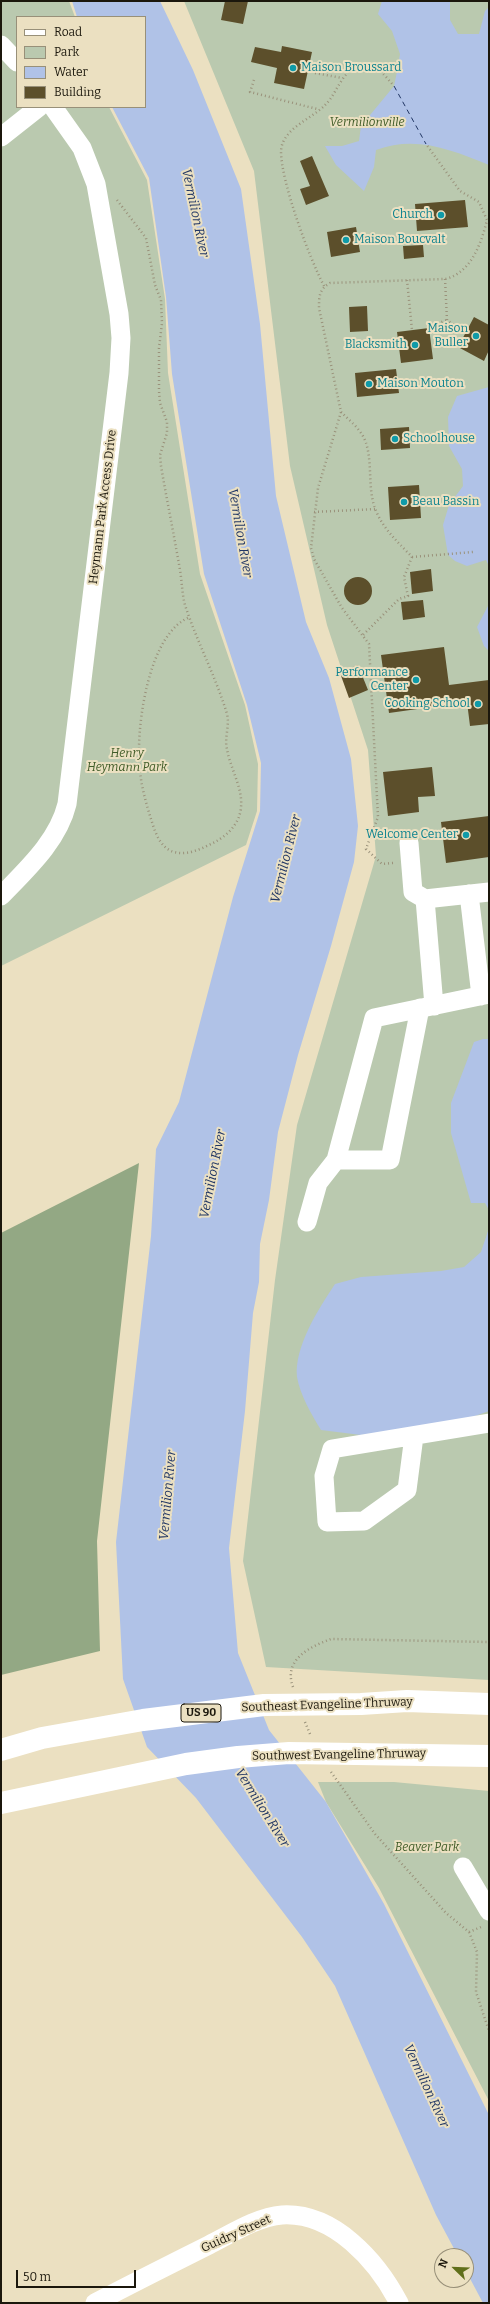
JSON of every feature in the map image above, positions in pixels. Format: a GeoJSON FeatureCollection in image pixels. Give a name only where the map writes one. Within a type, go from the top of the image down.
{"type":"FeatureCollection","features":[{"type":"Feature","properties":{"kind":"highway","name":"Southeast Evangeline Thruway"},"geometry":{"type":"LineString","coordinates":[[1,1750],[42,1738],[143,1720],[264,1705],[361,1704],[407,1701],[489,1704]]}},
{"type":"Feature","properties":{"kind":"highway","name":"Southwest Evangeline Thruway"},"geometry":{"type":"LineString","coordinates":[[1,1803],[31,1795],[186,1764],[238,1757],[289,1753],[489,1756]]}},
{"type":"Feature","properties":{"kind":"street"},"geometry":{"type":"LineString","coordinates":[[1,45],[16,61]]}},
{"type":"Feature","properties":{"kind":"street"},"geometry":{"type":"LineString","coordinates":[[1,137],[38,108]]}},
{"type":"Feature","properties":{"kind":"street","name":"Heymann Park Access Drive"},"geometry":{"type":"LineString","coordinates":[[1,896],[56,832],[63,819],[67,804],[119,373],[121,338],[119,314],[96,184],[82,148],[54,108]]}},
{"type":"Feature","properties":{"kind":"street"},"geometry":{"type":"LineString","coordinates":[[409,852],[413,892],[425,899],[489,892]]}},
{"type":"Feature","properties":{"kind":"street"},"geometry":{"type":"LineString","coordinates":[[307,1222],[318,1183],[336,1160],[374,1018],[485,995],[469,894]]}},
{"type":"Feature","properties":{"kind":"street"},"geometry":{"type":"LineString","coordinates":[[336,1160],[390,1160],[427,1007],[425,899]]}},
{"type":"Feature","properties":{"kind":"street"},"geometry":{"type":"LineString","coordinates":[[414,1436],[407,1490],[364,1521],[327,1522],[324,1476],[332,1449],[489,1423]]}},
{"type":"Feature","properties":{"kind":"street"},"geometry":{"type":"LineString","coordinates":[[463,1867],[486,1919]]}},
{"type":"Feature","properties":{"kind":"street","name":"Guidry Street"},"geometry":{"type":"LineString","coordinates":[[96,2303],[229,2235],[263,2220],[281,2215],[311,2219],[343,2236],[375,2265],[390,2285],[399,2303]]}},
{"type":"Feature","properties":{"kind":"path"},"geometry":{"type":"LineString","coordinates":[[324,286],[315,268],[291,196],[283,169],[281,149],[289,132],[318,109],[326,105],[342,78],[361,65],[373,66],[394,86]]}},
{"type":"Feature","properties":{"kind":"path"},"geometry":{"type":"LineString","coordinates":[[315,73],[342,78]]}},
{"type":"Feature","properties":{"kind":"path"},"geometry":{"type":"LineString","coordinates":[[254,80],[250,92],[318,109]]}},
{"type":"Feature","properties":{"kind":"path"},"geometry":{"type":"LineString","coordinates":[[409,852],[382,864],[366,849],[378,818],[369,644],[342,608],[314,559],[311,548],[314,512],[324,462],[341,412],[319,308],[319,296],[324,286],[334,282],[446,279],[454,277],[464,270],[479,245],[487,220],[479,202],[460,191],[426,144]]}},
{"type":"Feature","properties":{"kind":"path"},"geometry":{"type":"LineString","coordinates":[[114,196],[146,238],[155,285],[161,300],[159,391],[160,403],[168,422],[167,433],[160,455],[183,598],[227,716],[226,748],[241,796],[242,808],[238,820],[226,834],[210,844],[186,853],[174,852],[163,845],[156,834],[144,798],[139,751],[140,720],[157,657],[172,629],[179,622],[190,617]]}},
{"type":"Feature","properties":{"kind":"path"},"geometry":{"type":"LineString","coordinates":[[446,279],[447,320]]}},
{"type":"Feature","properties":{"kind":"path"},"geometry":{"type":"LineString","coordinates":[[407,280],[412,330]]}},
{"type":"Feature","properties":{"kind":"path"},"geometry":{"type":"LineString","coordinates":[[434,325],[447,320]]}},
{"type":"Feature","properties":{"kind":"path"},"geometry":{"type":"LineString","coordinates":[[447,320],[461,330]]}},
{"type":"Feature","properties":{"kind":"path"},"geometry":{"type":"LineString","coordinates":[[341,412],[357,427],[366,443],[370,485],[376,509],[392,536],[412,557]]}},
{"type":"Feature","properties":{"kind":"path"},"geometry":{"type":"LineString","coordinates":[[314,512],[376,509]]}},
{"type":"Feature","properties":{"kind":"path"},"geometry":{"type":"LineString","coordinates":[[412,557],[473,552]]}},
{"type":"Feature","properties":{"kind":"path"},"geometry":{"type":"LineString","coordinates":[[363,635],[399,599],[408,596],[404,577],[412,557]]}},
{"type":"Feature","properties":{"kind":"path"},"geometry":{"type":"LineString","coordinates":[[375,1834],[446,1913],[469,1932],[477,1952],[476,1992],[489,2031]]}},
{"type":"Feature","properties":{"kind":"path"},"geometry":{"type":"LineString","coordinates":[[469,1932],[486,1919]]}},
{"type":"Feature","properties":{"kind":"green space","name":"Henry Heymann Park"},"geometry":{"type":"Polygon","coordinates":[[[1,1],[69,1],[75,16],[16,16],[16,108],[110,108],[147,180],[165,299],[168,373],[200,574],[245,705],[258,764],[257,811],[246,845],[1,966],[1,1]]]}},
{"type":"Feature","properties":{"kind":"green space","name":"Vermilionville"},"geometry":{"type":"Polygon","coordinates":[[[184,1],[489,1],[489,1680],[266,1667],[243,1561],[275,1280],[297,1125],[376,856],[368,750],[327,625],[290,466],[254,171],[184,1]]]}},
{"type":"Feature","properties":{"kind":"green space"},"geometry":{"type":"Polygon","coordinates":[[[139,1163],[97,1541],[100,1651],[1,1675],[1,1233],[139,1163]]]}},
{"type":"Feature","properties":{"kind":"green space","name":"Beaver Park"},"geometry":{"type":"Polygon","coordinates":[[[318,1782],[394,1782],[489,1791],[489,2101],[379,1888],[326,1802],[318,1782]]]}},
{"type":"Feature","properties":{"kind":"water","name":"Vermilion River"},"geometry":{"type":"Polygon","coordinates":[[[72,1],[160,1],[193,70],[241,189],[260,324],[276,496],[306,622],[329,678],[351,759],[358,826],[354,862],[331,946],[298,1055],[278,1132],[269,1200],[260,1244],[259,1282],[253,1313],[245,1411],[229,1548],[238,1653],[269,1730],[326,1802],[384,1904],[489,2115],[489,2303],[483,2303],[474,2286],[474,2248],[454,2248],[436,2215],[335,1986],[302,1937],[196,1798],[147,1747],[123,1679],[116,1542],[151,1236],[156,1149],[179,1102],[233,897],[260,811],[261,763],[247,705],[204,574],[172,374],[166,297],[149,178],[113,108],[146,108],[146,16],[77,16],[72,1]]]}},
{"type":"Feature","properties":{"kind":"water"},"geometry":{"type":"Polygon","coordinates":[[[382,1],[450,1],[450,20],[458,34],[479,34],[485,11],[489,7],[489,165],[461,154],[434,146],[405,144],[391,146],[376,150],[374,167],[364,191],[336,165],[325,146],[342,146],[359,141],[361,126],[394,86],[400,54],[392,31],[378,14],[382,1]]]}},
{"type":"Feature","properties":{"kind":"water"},"geometry":{"type":"Polygon","coordinates":[[[489,387],[489,566],[486,560],[467,566],[455,561],[448,555],[443,525],[449,505],[463,486],[462,469],[449,446],[448,417],[457,396],[489,387]]]}},
{"type":"Feature","properties":{"kind":"water"},"geometry":{"type":"Polygon","coordinates":[[[489,604],[489,651],[484,646],[477,627],[489,604]]]}},
{"type":"Feature","properties":{"kind":"water"},"geometry":{"type":"Polygon","coordinates":[[[489,1039],[489,1210],[485,1203],[471,1203],[451,1133],[451,1103],[474,1042],[489,1039]]]}},
{"type":"Feature","properties":{"kind":"water"},"geometry":{"type":"Polygon","coordinates":[[[489,1228],[489,1411],[461,1421],[361,1435],[321,1430],[301,1391],[297,1377],[297,1365],[299,1353],[309,1328],[335,1284],[361,1277],[441,1271],[464,1267],[481,1252],[489,1228]]]}},
{"type":"Feature","properties":{"kind":"building"},"geometry":{"type":"Polygon","coordinates":[[[225,1],[248,1],[243,24],[221,20],[225,1]]]}},
{"type":"Feature","properties":{"kind":"building","name":"Maison Broussard"},"geometry":{"type":"Polygon","coordinates":[[[282,46],[312,52],[304,89],[274,83],[277,68],[251,62],[255,47],[281,52],[282,46]]]}},
{"type":"Feature","properties":{"kind":"building"},"geometry":{"type":"Polygon","coordinates":[[[312,156],[329,196],[306,205],[300,189],[310,186],[300,161],[312,156]]]}},
{"type":"Feature","properties":{"kind":"building","name":"Church"},"geometry":{"type":"Polygon","coordinates":[[[465,200],[468,227],[417,231],[415,204],[465,200]]]}},
{"type":"Feature","properties":{"kind":"building","name":"Maison Boucvalt"},"geometry":{"type":"Polygon","coordinates":[[[356,227],[360,252],[331,257],[327,232],[356,227]]]}},
{"type":"Feature","properties":{"kind":"building"},"geometry":{"type":"Polygon","coordinates":[[[423,245],[424,257],[404,259],[403,246],[423,245]]]}},
{"type":"Feature","properties":{"kind":"building"},"geometry":{"type":"Polygon","coordinates":[[[367,306],[368,331],[350,332],[349,307],[367,306]]]}},
{"type":"Feature","properties":{"kind":"building","name":"Maison Buller"},"geometry":{"type":"Polygon","coordinates":[[[474,317],[489,325],[489,350],[484,361],[458,347],[474,317]]]}},
{"type":"Feature","properties":{"kind":"building","name":"Blacksmith"},"geometry":{"type":"Polygon","coordinates":[[[429,328],[433,359],[401,363],[397,332],[429,328]]]}},
{"type":"Feature","properties":{"kind":"building","name":"Maison Mouton"},"geometry":{"type":"Polygon","coordinates":[[[396,369],[399,393],[357,397],[355,373],[396,369]]]}},
{"type":"Feature","properties":{"kind":"building","name":"Schoolhouse"},"geometry":{"type":"Polygon","coordinates":[[[409,427],[410,448],[381,450],[380,429],[409,427]]]}},
{"type":"Feature","properties":{"kind":"building","name":"Beau Bassin"},"geometry":{"type":"Polygon","coordinates":[[[419,485],[421,518],[390,520],[388,487],[419,485]]]}},
{"type":"Feature","properties":{"kind":"building"},"geometry":{"type":"Polygon","coordinates":[[[431,569],[433,591],[412,594],[410,572],[431,569]]]}},
{"type":"Feature","properties":{"kind":"building"},"geometry":{"type":"Polygon","coordinates":[[[358,577],[368,581],[372,591],[368,601],[358,605],[348,601],[344,591],[348,581],[358,577]]]}},
{"type":"Feature","properties":{"kind":"building"},"geometry":{"type":"Polygon","coordinates":[[[423,600],[425,617],[403,620],[401,602],[423,600]]]}},
{"type":"Feature","properties":{"kind":"building","name":"Performance Center"},"geometry":{"type":"Polygon","coordinates":[[[444,647],[449,685],[489,680],[489,724],[470,726],[467,702],[389,713],[381,655],[444,647]]]}},
{"type":"Feature","properties":{"kind":"building"},"geometry":{"type":"Polygon","coordinates":[[[358,665],[368,690],[349,698],[340,673],[358,665]]]}},
{"type":"Feature","properties":{"kind":"building"},"geometry":{"type":"Polygon","coordinates":[[[432,767],[435,796],[418,797],[419,812],[388,816],[383,772],[432,767]]]}},
{"type":"Feature","properties":{"kind":"building","name":"Welcome Center"},"geometry":{"type":"Polygon","coordinates":[[[489,816],[489,857],[446,863],[441,822],[489,816]]]}},
{"type":"Feature","properties":{"kind":"ferry route"},"geometry":{"type":"LineString","coordinates":[[394,86],[426,144]]}},
{"type":"Feature","properties":{"kind":"place","name":"Maison Broussard"},"geometry":{"type":"Point","coordinates":[293,68]}},
{"type":"Feature","properties":{"kind":"place","name":"Church"},"geometry":{"type":"Point","coordinates":[441,215]}},
{"type":"Feature","properties":{"kind":"place","name":"Maison Boucvalt"},"geometry":{"type":"Point","coordinates":[346,240]}},
{"type":"Feature","properties":{"kind":"place","name":"Maison Buller"},"geometry":{"type":"Point","coordinates":[476,336]}},
{"type":"Feature","properties":{"kind":"place","name":"Blacksmith"},"geometry":{"type":"Point","coordinates":[415,345]}},
{"type":"Feature","properties":{"kind":"place","name":"Maison Mouton"},"geometry":{"type":"Point","coordinates":[369,384]}},
{"type":"Feature","properties":{"kind":"place","name":"Schoolhouse"},"geometry":{"type":"Point","coordinates":[395,439]}},
{"type":"Feature","properties":{"kind":"place","name":"Beau Bassin"},"geometry":{"type":"Point","coordinates":[404,502]}},
{"type":"Feature","properties":{"kind":"place","name":"Performance Center"},"geometry":{"type":"Point","coordinates":[416,680]}},
{"type":"Feature","properties":{"kind":"place","name":"Cooking School"},"geometry":{"type":"Point","coordinates":[478,704]}},
{"type":"Feature","properties":{"kind":"place","name":"Welcome Center"},"geometry":{"type":"Point","coordinates":[466,835]}}]}
